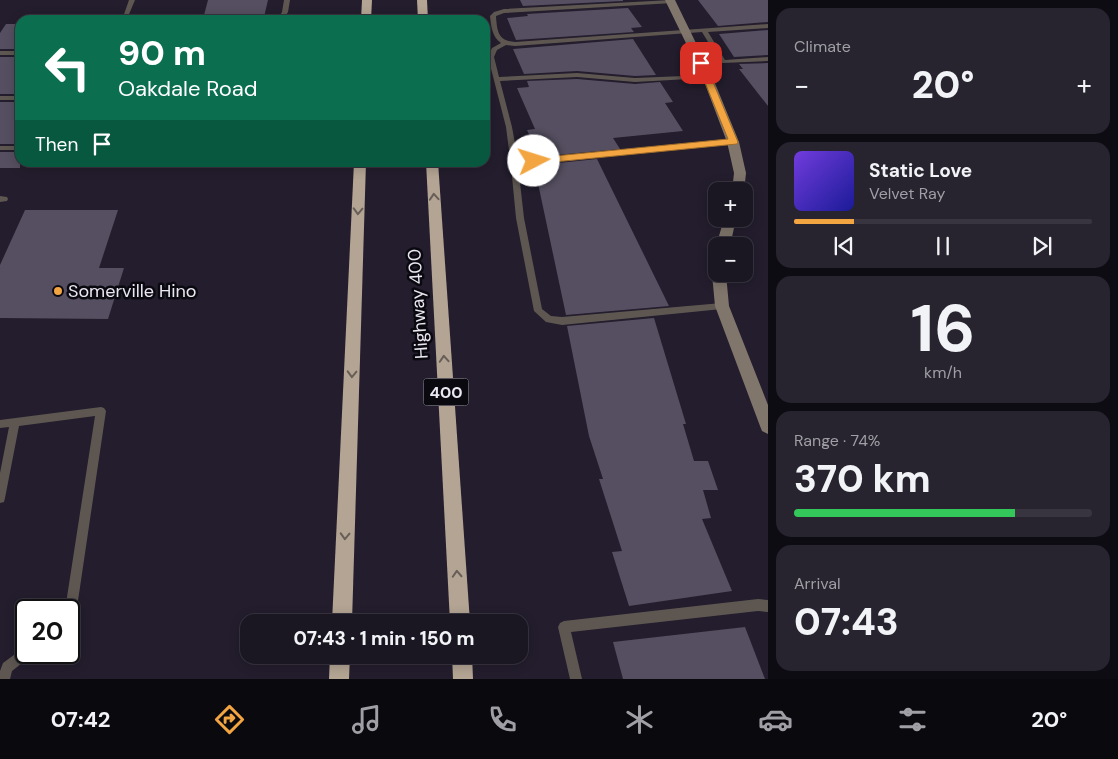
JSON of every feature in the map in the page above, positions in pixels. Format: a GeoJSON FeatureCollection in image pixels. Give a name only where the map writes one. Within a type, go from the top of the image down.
{"type":"FeatureCollection","features":[{"type":"Feature","properties":{"kind":"highway"},"geometry":{"type":"LineString","coordinates":[[366,0],[366,15]]}},
{"type":"Feature","properties":{"kind":"highway"},"geometry":{"type":"LineString","coordinates":[[422,0],[423,15]]}},
{"type":"Feature","properties":{"kind":"highway"},"geometry":{"type":"LineString","coordinates":[[342,614],[360,167]]}},
{"type":"Feature","properties":{"kind":"highway","name":"Highway 400"},"geometry":{"type":"LineString","coordinates":[[432,167],[460,614]]}},
{"type":"Feature","properties":{"kind":"highway"},"geometry":{"type":"LineString","coordinates":[[340,664],[340,679]]}},
{"type":"Feature","properties":{"kind":"highway"},"geometry":{"type":"LineString","coordinates":[[462,664],[463,679]]}},
{"type":"Feature","properties":{"kind":"street"},"geometry":{"type":"LineString","coordinates":[[671,1],[707,76],[734,142],[740,173],[739,182]]}},
{"type":"Feature","properties":{"kind":"street"},"geometry":{"type":"LineString","coordinates":[[720,282],[722,306],[768,426]]}},
{"type":"Feature","properties":{"kind":"lane"},"geometry":{"type":"LineString","coordinates":[[126,15],[132,0]]}},
{"type":"Feature","properties":{"kind":"lane"},"geometry":{"type":"LineString","coordinates":[[283,15],[287,0]]}},
{"type":"Feature","properties":{"kind":"lane"},"geometry":{"type":"LineString","coordinates":[[671,1],[496,13],[493,16],[494,28],[499,40],[505,43],[532,44],[768,26]]}},
{"type":"Feature","properties":{"kind":"lane"},"geometry":{"type":"LineString","coordinates":[[704,31],[723,62]]}},
{"type":"Feature","properties":{"kind":"lane"},"geometry":{"type":"LineString","coordinates":[[505,43],[494,50],[491,57],[509,126],[515,163],[520,218],[538,311],[542,315],[555,320],[576,320],[722,306]]}},
{"type":"Feature","properties":{"kind":"lane"},"geometry":{"type":"LineString","coordinates":[[0,53],[15,53]]}},
{"type":"Feature","properties":{"kind":"lane"},"geometry":{"type":"LineString","coordinates":[[701,63],[768,60]]}},
{"type":"Feature","properties":{"kind":"lane"},"geometry":{"type":"LineString","coordinates":[[497,79],[577,75],[635,80],[707,76]]}},
{"type":"Feature","properties":{"kind":"lane"},"geometry":{"type":"LineString","coordinates":[[0,98],[15,98]]}},
{"type":"Feature","properties":{"kind":"lane"},"geometry":{"type":"LineString","coordinates":[[515,163],[734,142]]}},
{"type":"Feature","properties":{"kind":"lane"},"geometry":{"type":"LineString","coordinates":[[0,148],[15,148]]}},
{"type":"Feature","properties":{"kind":"lane"},"geometry":{"type":"LineString","coordinates":[[0,424],[101,411],[72,599]]}},
{"type":"Feature","properties":{"kind":"lane"},"geometry":{"type":"LineString","coordinates":[[0,498],[15,422]]}},
{"type":"Feature","properties":{"kind":"lane"},"geometry":{"type":"LineString","coordinates":[[576,679],[564,626],[758,605],[768,606]]}},
{"type":"Feature","properties":{"kind":"lane"},"geometry":{"type":"LineString","coordinates":[[4,670],[15,661]]}},
{"type":"Feature","properties":{"kind":"building"},"geometry":{"type":"Polygon","coordinates":[[[208,0],[268,0],[264,15],[204,15],[208,0]]]}},
{"type":"Feature","properties":{"kind":"building"},"geometry":{"type":"Polygon","coordinates":[[[520,0],[623,0],[623,1],[523,6],[520,0]]]}},
{"type":"Feature","properties":{"kind":"building"},"geometry":{"type":"Polygon","coordinates":[[[698,0],[768,0],[768,22],[718,26],[698,0]]]}},
{"type":"Feature","properties":{"kind":"building"},"geometry":{"type":"Polygon","coordinates":[[[628,8],[642,27],[631,28],[634,32],[516,40],[507,18],[528,16],[527,14],[628,8]]]}},
{"type":"Feature","properties":{"kind":"building"},"geometry":{"type":"Polygon","coordinates":[[[6,24],[15,24],[15,49],[0,49],[0,33],[6,24]]]}},
{"type":"Feature","properties":{"kind":"building"},"geometry":{"type":"Polygon","coordinates":[[[768,30],[768,55],[734,57],[719,34],[768,30]]]}},
{"type":"Feature","properties":{"kind":"building"},"geometry":{"type":"Polygon","coordinates":[[[633,39],[656,75],[635,76],[577,71],[524,74],[513,49],[633,39]]]}},
{"type":"Feature","properties":{"kind":"building"},"geometry":{"type":"Polygon","coordinates":[[[0,57],[15,57],[15,94],[0,94],[0,57]]]}},
{"type":"Feature","properties":{"kind":"building"},"geometry":{"type":"Polygon","coordinates":[[[768,63],[768,106],[739,69],[743,69],[739,64],[768,63]]]}},
{"type":"Feature","properties":{"kind":"building"},"geometry":{"type":"Polygon","coordinates":[[[577,79],[635,84],[660,82],[673,102],[665,103],[683,131],[613,138],[620,149],[535,157],[530,146],[534,145],[527,130],[535,129],[517,88],[529,87],[527,81],[577,79]]]}},
{"type":"Feature","properties":{"kind":"building"},"geometry":{"type":"Polygon","coordinates":[[[0,102],[15,102],[15,144],[0,144],[0,102]]]}},
{"type":"Feature","properties":{"kind":"building"},"geometry":{"type":"Polygon","coordinates":[[[0,152],[15,152],[15,167],[20,168],[0,168],[0,152]]]}},
{"type":"Feature","properties":{"kind":"building"},"geometry":{"type":"Polygon","coordinates":[[[597,159],[669,306],[566,315],[536,174],[543,173],[539,165],[597,159]]]}},
{"type":"Feature","properties":{"kind":"building","name":"Somerville Hino"},"geometry":{"type":"Polygon","coordinates":[[[25,210],[118,210],[99,268],[124,268],[108,319],[0,318],[0,265],[25,210]]]}},
{"type":"Feature","properties":{"kind":"building"},"geometry":{"type":"Polygon","coordinates":[[[654,318],[686,424],[683,424],[694,461],[708,461],[718,490],[703,490],[711,518],[702,519],[732,591],[629,606],[612,552],[622,551],[599,479],[603,479],[589,436],[567,326],[654,318]]]}},
{"type":"Feature","properties":{"kind":"building"},"geometry":{"type":"Polygon","coordinates":[[[745,627],[765,679],[623,679],[613,642],[745,627]]]}},
{"type":"Feature","properties":{"kind":"place","name":"Somerville Hino"},"geometry":{"type":"Point","coordinates":[58,291]}},
{"type":"Feature","properties":{"kind":"route"},"geometry":{"type":"LineString","coordinates":[[534,161],[734,142],[701,63]]}}]}
